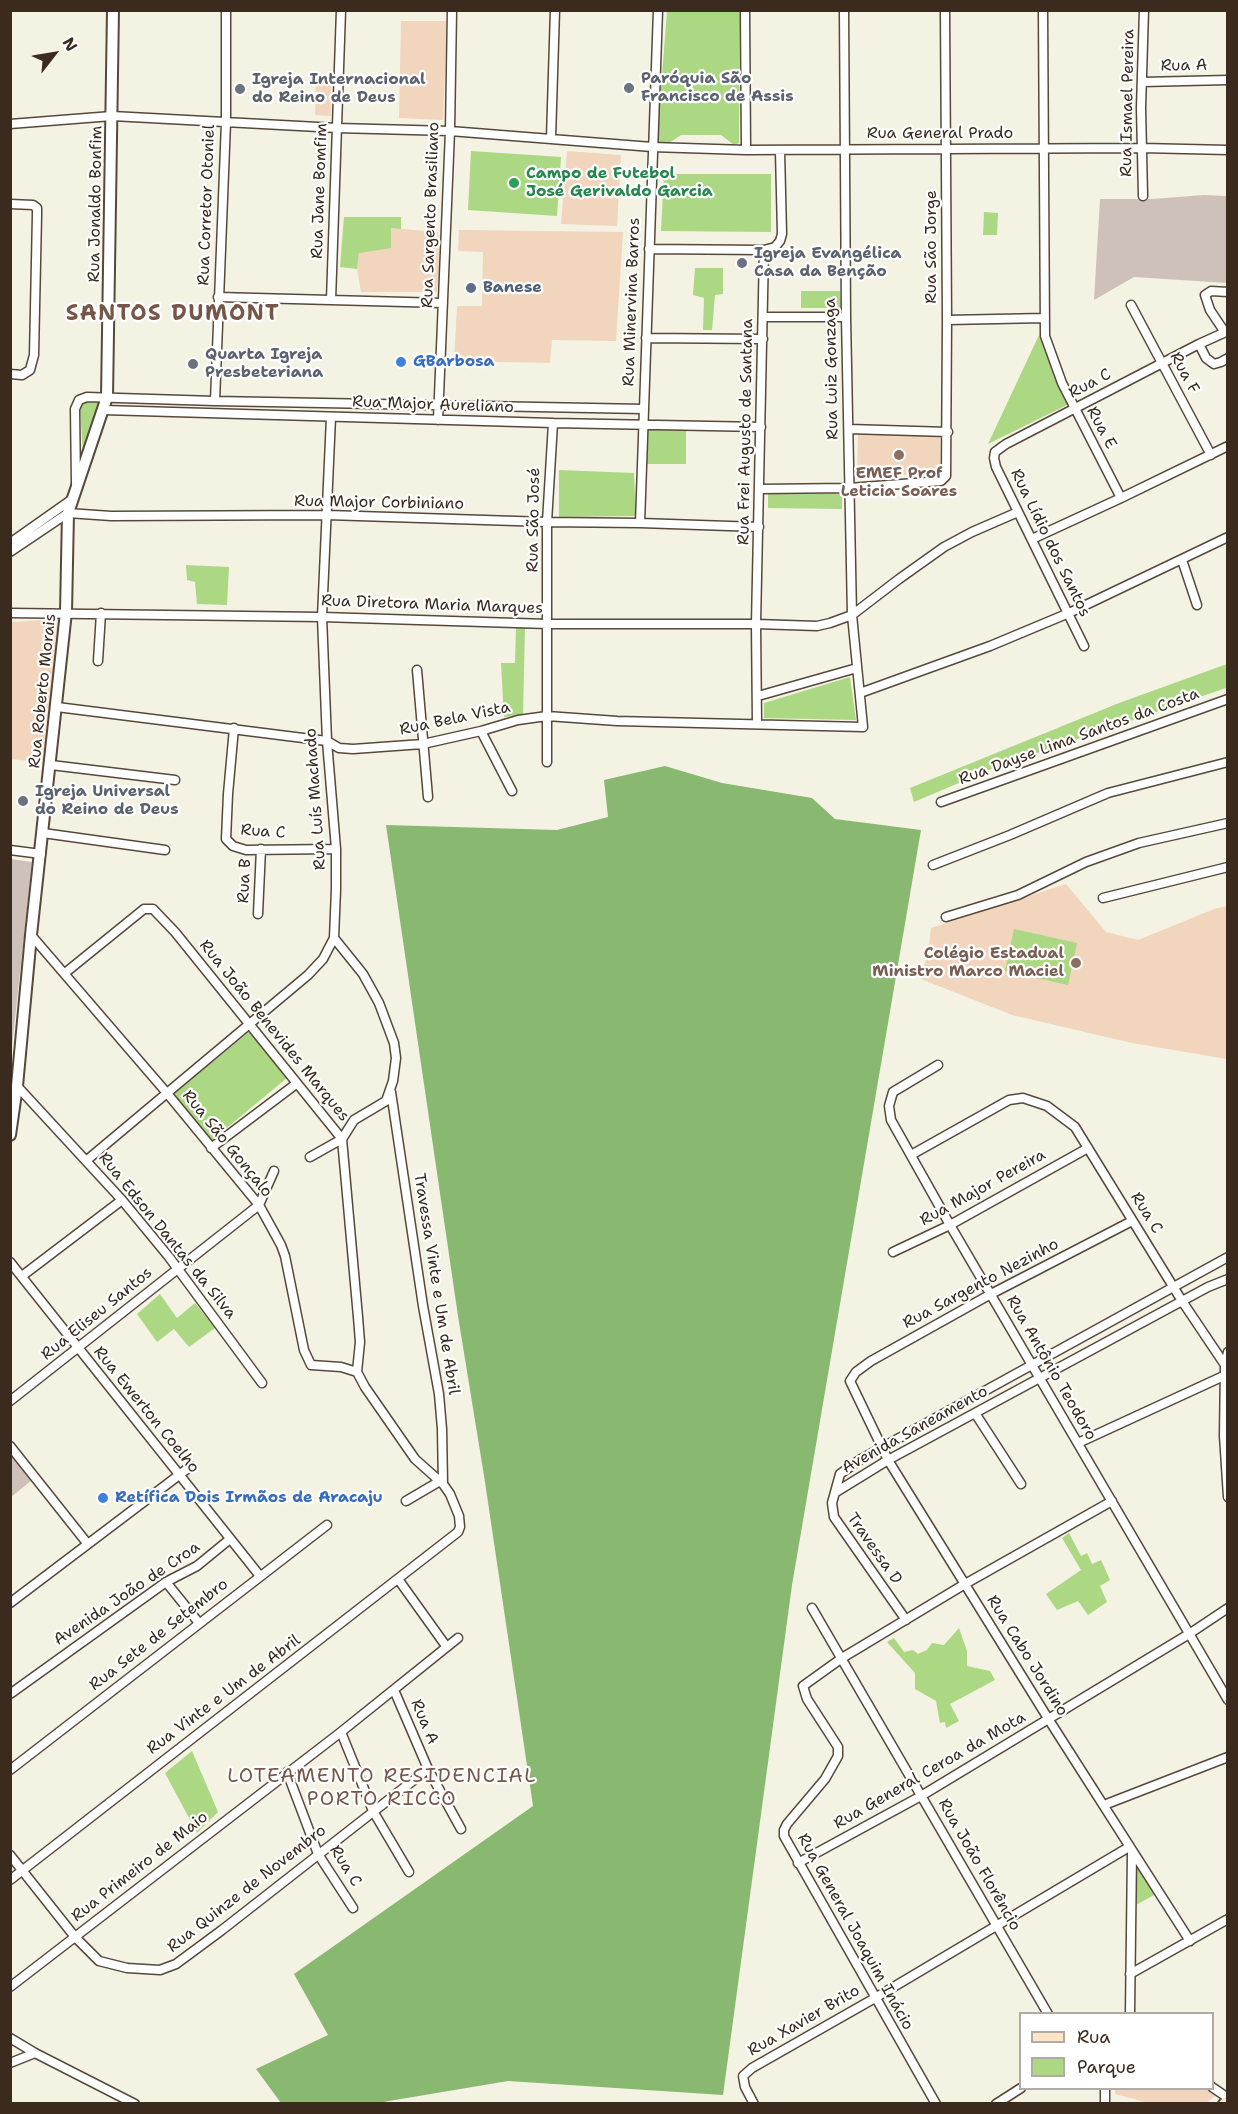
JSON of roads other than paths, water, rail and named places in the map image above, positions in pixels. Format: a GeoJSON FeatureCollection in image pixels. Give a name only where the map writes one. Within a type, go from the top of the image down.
{"type":"FeatureCollection","features":[{"type":"Feature","properties":{"kind":"street","name":"Rua Jonaldo Bonfim"},"geometry":{"type":"LineString","coordinates":[[107,397],[114,10]]}},
{"type":"Feature","properties":{"kind":"street","name":"Rua Corretor Otoniel"},"geometry":{"type":"LineString","coordinates":[[215,401],[226,122],[226,10]]}},
{"type":"Feature","properties":{"kind":"street","name":"Rua Jane Bomfim"},"geometry":{"type":"LineString","coordinates":[[331,300],[341,10]]}},
{"type":"Feature","properties":{"kind":"street","name":"Rua Sargento Brasiliano"},"geometry":{"type":"LineString","coordinates":[[438,420],[450,131],[452,10]]}},
{"type":"Feature","properties":{"kind":"street"},"geometry":{"type":"LineString","coordinates":[[551,138],[555,10]]}},
{"type":"Feature","properties":{"kind":"street","name":"Rua Minervina Barros"},"geometry":{"type":"LineString","coordinates":[[640,522],[658,10]]}},
{"type":"Feature","properties":{"kind":"street"},"geometry":{"type":"LineString","coordinates":[[745,10],[746,150]]}},
{"type":"Feature","properties":{"kind":"street","name":"Rua Luiz Gonzaga"},"geometry":{"type":"LineString","coordinates":[[844,10],[846,317],[852,615],[863,727]]}},
{"type":"Feature","properties":{"kind":"street","name":"Rua São Jorge"},"geometry":{"type":"LineString","coordinates":[[849,488],[941,481],[947,472],[945,10]]}},
{"type":"Feature","properties":{"kind":"street","name":"Rua E"},"geometry":{"type":"LineString","coordinates":[[1043,10],[1045,336],[1053,363],[1074,409],[1121,498]]}},
{"type":"Feature","properties":{"kind":"street","name":"Rua Ismael Pereira"},"geometry":{"type":"LineString","coordinates":[[1143,196],[1144,10]]}},
{"type":"Feature","properties":{"kind":"street","name":"Rua A"},"geometry":{"type":"LineString","coordinates":[[1142,82],[1227,80]]}},
{"type":"Feature","properties":{"kind":"street","name":"Rua General Prado"},"geometry":{"type":"LineString","coordinates":[[10,124],[112,116],[337,128],[450,131],[652,147],[780,151],[1045,148],[1227,150]]}},
{"type":"Feature","properties":{"kind":"street"},"geometry":{"type":"LineString","coordinates":[[649,249],[764,250],[774,247],[781,239],[780,151]]}},
{"type":"Feature","properties":{"kind":"street"},"geometry":{"type":"LineString","coordinates":[[10,204],[33,205],[37,208],[37,215],[34,355],[30,370],[22,375],[10,375]]}},
{"type":"Feature","properties":{"kind":"street","name":"Rua Frei Augusto de Santana"},"geometry":{"type":"LineString","coordinates":[[757,723],[756,624],[764,250]]}},
{"type":"Feature","properties":{"kind":"street","name":"Rua C"},"geometry":{"type":"LineString","coordinates":[[995,452],[1006,444],[1226,331],[1210,310],[1205,295],[1211,291],[1227,292]]}},
{"type":"Feature","properties":{"kind":"street"},"geometry":{"type":"LineString","coordinates":[[218,297],[443,303]]}},
{"type":"Feature","properties":{"kind":"street","name":"Rua F"},"geometry":{"type":"LineString","coordinates":[[1131,305],[1211,455]]}},
{"type":"Feature","properties":{"kind":"street"},"geometry":{"type":"LineString","coordinates":[[764,316],[846,317]]}},
{"type":"Feature","properties":{"kind":"street"},"geometry":{"type":"LineString","coordinates":[[947,320],[1045,318]]}},
{"type":"Feature","properties":{"kind":"street"},"geometry":{"type":"LineString","coordinates":[[646,339],[763,339]]}},
{"type":"Feature","properties":{"kind":"street"},"geometry":{"type":"LineString","coordinates":[[1198,344],[1210,362],[1214,364],[1227,358]]}},
{"type":"Feature","properties":{"kind":"street","name":"Rua Major Aureliano"},"geometry":{"type":"LineString","coordinates":[[76,485],[75,409],[79,399],[87,397],[645,409]]}},
{"type":"Feature","properties":{"kind":"street"},"geometry":{"type":"LineString","coordinates":[[10,543],[71,500],[107,397]]}},
{"type":"Feature","properties":{"kind":"street","name":"Rua Major Aureliano"},"geometry":{"type":"LineString","coordinates":[[104,410],[761,427]]}},
{"type":"Feature","properties":{"kind":"street","name":"Rua Luís Machado"},"geometry":{"type":"LineString","coordinates":[[331,417],[322,617],[327,741],[336,849],[334,938]]}},
{"type":"Feature","properties":{"kind":"street","name":"Rua São José"},"geometry":{"type":"LineString","coordinates":[[547,762],[548,522],[553,423]]}},
{"type":"Feature","properties":{"kind":"street"},"geometry":{"type":"LineString","coordinates":[[849,429],[948,432]]}},
{"type":"Feature","properties":{"kind":"street"},"geometry":{"type":"LineString","coordinates":[[1032,539],[1227,446]]}},
{"type":"Feature","properties":{"kind":"street","name":"Rua Lídio dos Santos"},"geometry":{"type":"LineString","coordinates":[[995,452],[996,467],[1084,646]]}},
{"type":"Feature","properties":{"kind":"street"},"geometry":{"type":"LineString","coordinates":[[760,489],[849,488]]}},
{"type":"Feature","properties":{"kind":"street","name":"Rua Roberto Morais"},"geometry":{"type":"LineString","coordinates":[[10,1135],[57,707],[66,612],[68,513],[71,500]]}},
{"type":"Feature","properties":{"kind":"street"},"geometry":{"type":"LineString","coordinates":[[852,615],[944,548],[972,532],[1018,512]]}},
{"type":"Feature","properties":{"kind":"street"},"geometry":{"type":"LineString","coordinates":[[10,552],[68,513]]}},
{"type":"Feature","properties":{"kind":"street","name":"Rua Major Corbiniano"},"geometry":{"type":"LineString","coordinates":[[68,513],[111,516],[327,515],[759,527]]}},
{"type":"Feature","properties":{"kind":"street"},"geometry":{"type":"LineString","coordinates":[[860,693],[990,646],[1069,614],[1227,537]]}},
{"type":"Feature","properties":{"kind":"street"},"geometry":{"type":"LineString","coordinates":[[1182,560],[1197,604]]}},
{"type":"Feature","properties":{"kind":"street","name":"Rua Diretora Maria Marques"},"geometry":{"type":"LineString","coordinates":[[10,613],[322,617],[548,624],[817,626],[852,615]]}},
{"type":"Feature","properties":{"kind":"street"},"geometry":{"type":"LineString","coordinates":[[98,661],[101,613]]}},
{"type":"Feature","properties":{"kind":"street"},"geometry":{"type":"LineString","coordinates":[[758,696],[857,668]]}},
{"type":"Feature","properties":{"kind":"street"},"geometry":{"type":"LineString","coordinates":[[417,670],[428,797]]}},
{"type":"Feature","properties":{"kind":"street","name":"Rua Dayse Lima Santos da Costa"},"geometry":{"type":"LineString","coordinates":[[941,802],[1227,699]]}},
{"type":"Feature","properties":{"kind":"street","name":"Rua Bela Vista"},"geometry":{"type":"LineString","coordinates":[[57,707],[327,741],[339,748],[353,749],[423,744],[518,720],[547,716],[617,721],[863,727]]}},
{"type":"Feature","properties":{"kind":"street","name":"Rua C"},"geometry":{"type":"LineString","coordinates":[[234,728],[226,839],[233,846],[241,849],[336,849]]}},
{"type":"Feature","properties":{"kind":"street"},"geometry":{"type":"LineString","coordinates":[[481,731],[512,791]]}},
{"type":"Feature","properties":{"kind":"street"},"geometry":{"type":"LineString","coordinates":[[933,865],[1108,793],[1227,762]]}},
{"type":"Feature","properties":{"kind":"street"},"geometry":{"type":"LineString","coordinates":[[51,765],[175,780]]}},
{"type":"Feature","properties":{"kind":"street"},"geometry":{"type":"LineString","coordinates":[[946,917],[1018,896],[1086,862],[1139,843],[1227,823]]}},
{"type":"Feature","properties":{"kind":"street"},"geometry":{"type":"LineString","coordinates":[[43,833],[165,850]]}},
{"type":"Feature","properties":{"kind":"street","name":"Rua B"},"geometry":{"type":"LineString","coordinates":[[258,914],[261,849]]}},
{"type":"Feature","properties":{"kind":"street"},"geometry":{"type":"LineString","coordinates":[[10,850],[41,854]]}},
{"type":"Feature","properties":{"kind":"street"},"geometry":{"type":"LineString","coordinates":[[1103,898],[1227,867]]}},
{"type":"Feature","properties":{"kind":"street","name":"Rua João Benevides Marques"},"geometry":{"type":"LineString","coordinates":[[65,973],[144,909],[153,909],[250,1023],[296,1084],[342,1139],[360,1342],[357,1372]]}},
{"type":"Feature","properties":{"kind":"street","name":"Rua São Gonçalo"},"geometry":{"type":"LineString","coordinates":[[31,935],[166,1092],[259,1205],[281,1245],[289,1273],[304,1350],[311,1365],[341,1367],[357,1372]]}},
{"type":"Feature","properties":{"kind":"street"},"geometry":{"type":"LineString","coordinates":[[87,1160],[316,966],[334,938],[363,974],[388,1025],[396,1058],[391,1090],[386,1101],[354,1120],[342,1139],[310,1157]]}},
{"type":"Feature","properties":{"kind":"street","name":"Rua Antônio Teodoro"},"geometry":{"type":"LineString","coordinates":[[938,1065],[893,1092],[890,1106],[891,1120],[1227,1700]]}},
{"type":"Feature","properties":{"kind":"street"},"geometry":{"type":"LineString","coordinates":[[211,1148],[296,1084]]}},
{"type":"Feature","properties":{"kind":"street","name":"Rua Edson Dantas da Silva"},"geometry":{"type":"LineString","coordinates":[[17,1086],[122,1200],[262,1383]]}},
{"type":"Feature","properties":{"kind":"street","name":"Travessa Vinte e Um de Abril"},"geometry":{"type":"LineString","coordinates":[[391,1090],[423,1306],[439,1394],[442,1429],[441,1482]]}},
{"type":"Feature","properties":{"kind":"street","name":"Rua C"},"geometry":{"type":"LineString","coordinates":[[911,1155],[999,1104],[1014,1098],[1023,1098],[1047,1106],[1075,1127],[1226,1371]]}},
{"type":"Feature","properties":{"kind":"street","name":"Rua Major Pereira"},"geometry":{"type":"LineString","coordinates":[[892,1252],[950,1225],[1088,1148]]}},
{"type":"Feature","properties":{"kind":"street"},"geometry":{"type":"LineString","coordinates":[[259,1205],[274,1171]]}},
{"type":"Feature","properties":{"kind":"street"},"geometry":{"type":"LineString","coordinates":[[22,1276],[122,1200]]}},
{"type":"Feature","properties":{"kind":"street","name":"Rua Eliseu Santos"},"geometry":{"type":"LineString","coordinates":[[10,1401],[259,1205]]}},
{"type":"Feature","properties":{"kind":"street","name":"Rua Sargento Nezinho"},"geometry":{"type":"LineString","coordinates":[[850,1381],[856,1372],[871,1361],[991,1294],[1132,1221]]}},
{"type":"Feature","properties":{"kind":"street","name":"Avenida Saneamento"},"geometry":{"type":"LineString","coordinates":[[836,1492],[840,1474],[881,1448],[1227,1257]]}},
{"type":"Feature","properties":{"kind":"street","name":"Rua Ewerton Coelho"},"geometry":{"type":"LineString","coordinates":[[10,1262],[260,1576]]}},
{"type":"Feature","properties":{"kind":"street","name":"Avenida Saneamento"},"geometry":{"type":"LineString","coordinates":[[836,1492],[888,1460],[1116,1336],[1227,1279]]}},
{"type":"Feature","properties":{"kind":"street"},"geometry":{"type":"LineString","coordinates":[[1109,1323],[1116,1336]]}},
{"type":"Feature","properties":{"kind":"street"},"geometry":{"type":"LineString","coordinates":[[1227,1352],[1224,1436],[1227,1497]]}},
{"type":"Feature","properties":{"kind":"street"},"geometry":{"type":"LineString","coordinates":[[1078,1443],[1226,1371]]}},
{"type":"Feature","properties":{"kind":"street"},"geometry":{"type":"LineString","coordinates":[[357,1372],[415,1459],[441,1482],[406,1501]]}},
{"type":"Feature","properties":{"kind":"street","name":"Rua Cabo Jordino"},"geometry":{"type":"LineString","coordinates":[[850,1381],[888,1460],[1049,1720],[1190,1941]]}},
{"type":"Feature","properties":{"kind":"street"},"geometry":{"type":"LineString","coordinates":[[975,1413],[1021,1484]]}},
{"type":"Feature","properties":{"kind":"street"},"geometry":{"type":"LineString","coordinates":[[10,1446],[87,1544]]}},
{"type":"Feature","properties":{"kind":"street"},"geometry":{"type":"LineString","coordinates":[[10,1603],[191,1466]]}},
{"type":"Feature","properties":{"kind":"street","name":"Rua Vinte e Um de Abril"},"geometry":{"type":"LineString","coordinates":[[10,1880],[457,1533],[460,1527],[459,1516],[455,1504],[441,1482]]}},
{"type":"Feature","properties":{"kind":"street","name":"Travessa D"},"geometry":{"type":"LineString","coordinates":[[836,1492],[832,1507],[835,1520],[906,1620]]}},
{"type":"Feature","properties":{"kind":"street"},"geometry":{"type":"LineString","coordinates":[[842,1658],[965,1584],[1112,1501]]}},
{"type":"Feature","properties":{"kind":"street","name":"Rua Sete de Setembro"},"geometry":{"type":"LineString","coordinates":[[10,1770],[327,1525]]}},
{"type":"Feature","properties":{"kind":"street","name":"Avenida João de Croa"},"geometry":{"type":"LineString","coordinates":[[10,1694],[166,1582],[187,1573],[230,1539]]}},
{"type":"Feature","properties":{"kind":"street"},"geometry":{"type":"LineString","coordinates":[[398,1579],[446,1646]]}},
{"type":"Feature","properties":{"kind":"street"},"geometry":{"type":"LineString","coordinates":[[166,1582],[200,1623]]}},
{"type":"Feature","properties":{"kind":"street","name":"Rua João Florêncio"},"geometry":{"type":"LineString","coordinates":[[812,1608],[1047,2012]]}},
{"type":"Feature","properties":{"kind":"street","name":"Rua General Ceroa da Mota"},"geometry":{"type":"LineString","coordinates":[[798,1863],[921,1796],[1049,1720],[1227,1608]]}},
{"type":"Feature","properties":{"kind":"street","name":"Rua Primeiro de Maio"},"geometry":{"type":"LineString","coordinates":[[10,1987],[286,1772],[341,1732],[458,1638]]}},
{"type":"Feature","properties":{"kind":"street","name":"Rua General Joaquim Inácio"},"geometry":{"type":"LineString","coordinates":[[842,1658],[803,1686],[807,1699],[839,1751],[825,1779],[784,1830],[784,1836],[936,2103]]}},
{"type":"Feature","properties":{"kind":"street","name":"Rua A"},"geometry":{"type":"LineString","coordinates":[[394,1690],[428,1769],[461,1829]]}},
{"type":"Feature","properties":{"kind":"street"},"geometry":{"type":"LineString","coordinates":[[341,1732],[373,1811],[409,1872]]}},
{"type":"Feature","properties":{"kind":"street"},"geometry":{"type":"LineString","coordinates":[[1104,1805],[1227,1757]]}},
{"type":"Feature","properties":{"kind":"street","name":"Rua Quinze de Novembro"},"geometry":{"type":"LineString","coordinates":[[75,1937],[99,1960],[116,1966],[153,1971],[170,1967],[222,1930],[428,1769]]}},
{"type":"Feature","properties":{"kind":"street","name":"Rua C"},"geometry":{"type":"LineString","coordinates":[[286,1772],[318,1854],[353,1908]]}},
{"type":"Feature","properties":{"kind":"street"},"geometry":{"type":"LineString","coordinates":[[1130,1849],[1130,2012]]}},
{"type":"Feature","properties":{"kind":"street","name":"Rua Xavier Brito"},"geometry":{"type":"LineString","coordinates":[[754,2103],[745,2087],[743,2076],[758,2065],[1130,1849]]}},
{"type":"Feature","properties":{"kind":"street"},"geometry":{"type":"LineString","coordinates":[[10,1855],[75,1937]]}},
{"type":"Feature","properties":{"kind":"street"},"geometry":{"type":"LineString","coordinates":[[1130,1974],[1227,1919]]}},
{"type":"Feature","properties":{"kind":"street"},"geometry":{"type":"LineString","coordinates":[[10,2038],[34,2053],[135,2103]]}},
{"type":"Feature","properties":{"kind":"street"},"geometry":{"type":"LineString","coordinates":[[10,2063],[34,2053]]}},
{"type":"Feature","properties":{"kind":"street"},"geometry":{"type":"LineString","coordinates":[[996,2103],[1019,2089]]}},
{"type":"Feature","properties":{"kind":"street"},"geometry":{"type":"LineString","coordinates":[[1214,2089],[1226,2101]]}},
{"type":"Feature","properties":{"kind":"place","name":"Paróquia São Francisco de Assis"},"geometry":{"type":"Point","coordinates":[629,88]}},
{"type":"Feature","properties":{"kind":"place","name":"Igreja Internacional do Reino de Deus"},"geometry":{"type":"Point","coordinates":[240,89]}},
{"type":"Feature","properties":{"kind":"place","name":"Campo de Futebol José Gerivaldo Garcia"},"geometry":{"type":"Point","coordinates":[514,183]}},
{"type":"Feature","properties":{"kind":"place","name":"Igreja Evangélica Casa da Benção"},"geometry":{"type":"Point","coordinates":[742,263]}},
{"type":"Feature","properties":{"kind":"place","name":"Banese"},"geometry":{"type":"Point","coordinates":[471,288]}},
{"type":"Feature","properties":{"kind":"place","name":"GBarbosa"},"geometry":{"type":"Point","coordinates":[401,362]}},
{"type":"Feature","properties":{"kind":"place","name":"Quarta Igreja Presbeteriana"},"geometry":{"type":"Point","coordinates":[193,364]}},
{"type":"Feature","properties":{"kind":"place","name":"EMEF Prof Leticia Soares"},"geometry":{"type":"Point","coordinates":[899,455]}},
{"type":"Feature","properties":{"kind":"place","name":"Igreja Universal do Reino de Deus"},"geometry":{"type":"Point","coordinates":[23,801]}},
{"type":"Feature","properties":{"kind":"place","name":"Colégio Estadual Ministro Marco Maciel"},"geometry":{"type":"Point","coordinates":[1076,963]}},
{"type":"Feature","properties":{"kind":"place","name":"Retífica Dois Irmãos de Aracaju"},"geometry":{"type":"Point","coordinates":[103,1498]}},
{"type":"Feature","properties":{"kind":"district","name":"SANTOS DUMONT"},"geometry":{"type":"Point","coordinates":[173,314]}},
{"type":"Feature","properties":{"kind":"district","name":"LOTEAMENTO RESIDENCIAL PORTO RICCO"},"geometry":{"type":"Point","coordinates":[382,1788]}}]}
